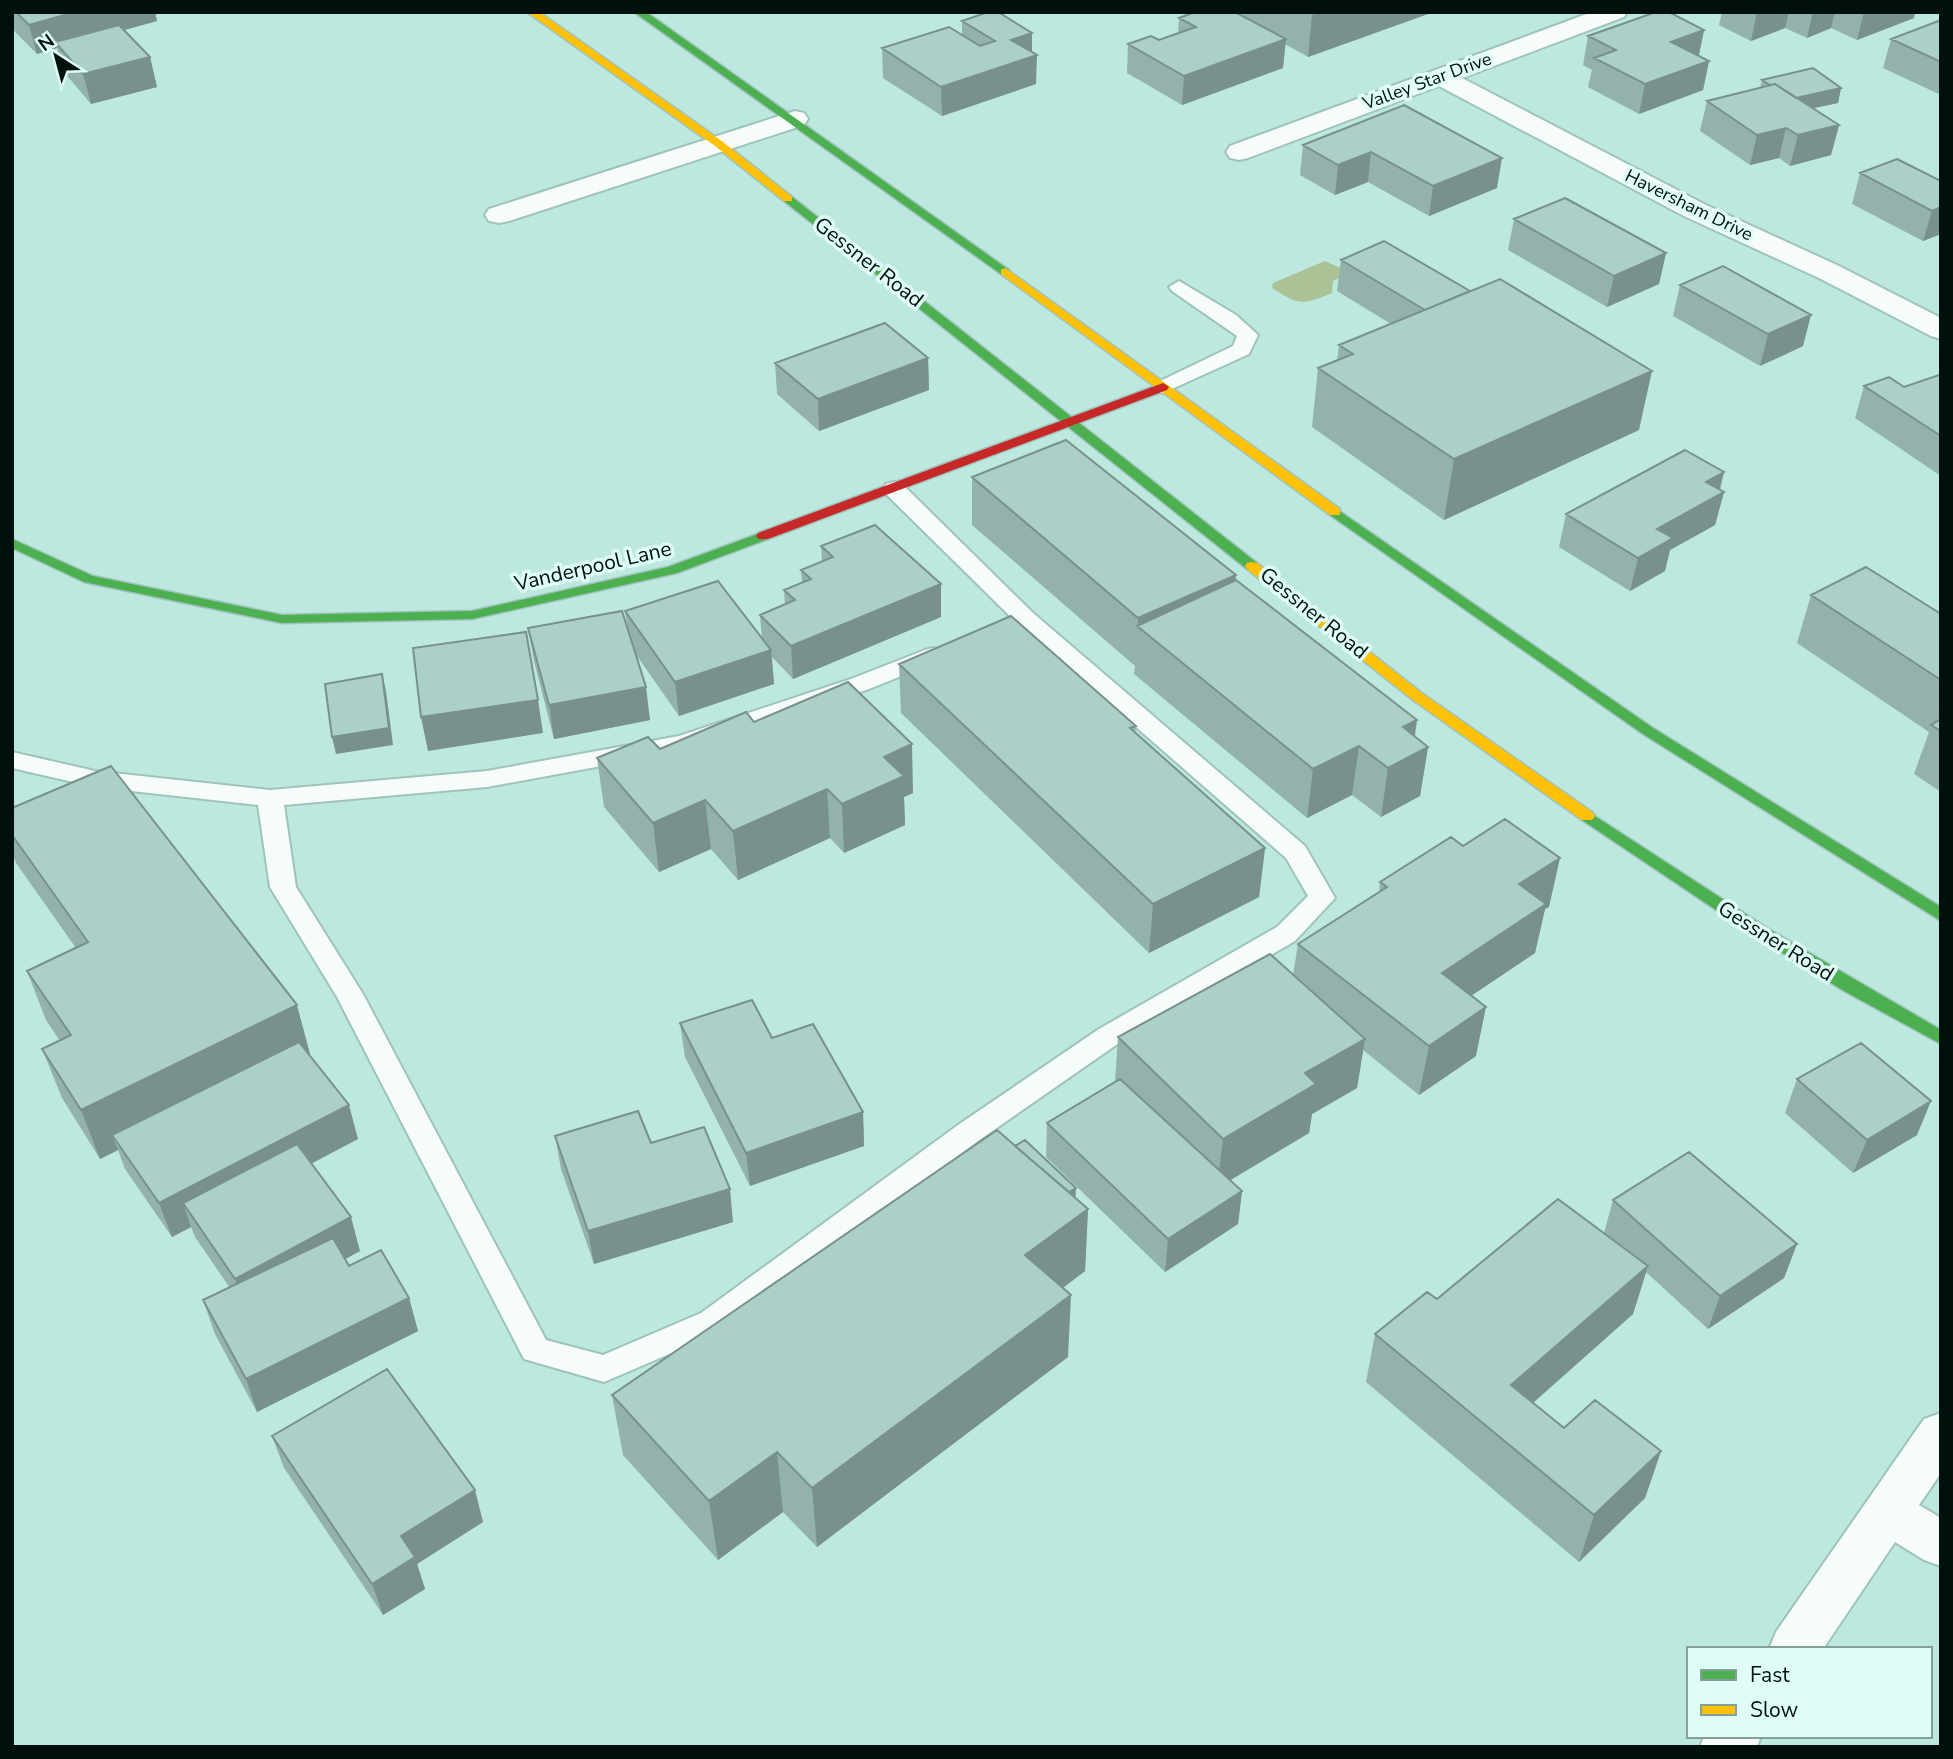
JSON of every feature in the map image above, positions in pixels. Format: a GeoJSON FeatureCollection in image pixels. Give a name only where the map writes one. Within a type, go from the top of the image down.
{"type":"FeatureCollection","features":[{"type":"Feature","properties":{"kind":"main road","name":"Gessner Road"},"geometry":{"type":"LineString","coordinates":[[532,12],[719,144],[1418,697],[1685,886],[1870,999],[1941,1038]]}},
{"type":"Feature","properties":{"kind":"main road"},"geometry":{"type":"LineString","coordinates":[[639,12],[795,119],[1554,667],[1711,772],[1941,915]]}},
{"type":"Feature","properties":{"kind":"main road","name":"Vanderpool Lane"},"geometry":{"type":"LineString","coordinates":[[12,543],[89,579],[282,619],[472,615],[672,570],[1075,423],[1163,387]]}},
{"type":"Feature","properties":{"kind":"street","name":"Valley Star Drive"},"geometry":{"type":"LineString","coordinates":[[1239,152],[1615,12]]}},
{"type":"Feature","properties":{"kind":"street","name":"Haversham Drive"},"geometry":{"type":"LineString","coordinates":[[1439,76],[1694,210],[1829,272],[1941,330]]}},
{"type":"Feature","properties":{"kind":"street"},"geometry":{"type":"LineString","coordinates":[[499,215],[795,119]]}},
{"type":"Feature","properties":{"kind":"street"},"geometry":{"type":"LineString","coordinates":[[1795,1647],[1941,1433]]}},
{"type":"Feature","properties":{"kind":"street"},"geometry":{"type":"LineString","coordinates":[[1886,1511],[1941,1544]]}},
{"type":"Feature","properties":{"kind":"lane"},"geometry":{"type":"LineString","coordinates":[[1163,387],[1242,350],[1248,335],[1229,319],[1179,287]]}},
{"type":"Feature","properties":{"kind":"lane"},"geometry":{"type":"LineString","coordinates":[[270,798],[283,887],[349,994],[535,1350],[604,1369],[712,1322],[968,1133],[1110,1036],[1286,934],[1322,898],[1296,852],[1013,624],[894,489]]}},
{"type":"Feature","properties":{"kind":"lane"},"geometry":{"type":"LineString","coordinates":[[12,760],[95,779],[270,798],[487,779],[683,743],[860,684],[949,649]]}},
{"type":"Feature","properties":{"kind":"shaded area"},"geometry":{"type":"Polygon","coordinates":[[[1325,261],[1347,271],[1347,275],[1333,281],[1332,293],[1301,302],[1272,288],[1273,283],[1325,261]]]}},
{"type":"Feature","properties":{"kind":"building"},"geometry":{"type":"Polygon","coordinates":[[[16,12],[75,12],[29,25],[16,12]]]}},
{"type":"Feature","properties":{"kind":"building"},"geometry":{"type":"Polygon","coordinates":[[[988,12],[998,12],[1032,33],[1011,40],[1037,55],[941,87],[882,48],[949,27],[980,46],[995,41],[962,21],[988,12]]]}},
{"type":"Feature","properties":{"kind":"building"},"geometry":{"type":"Polygon","coordinates":[[[1195,12],[1235,12],[1286,39],[1184,76],[1128,44],[1151,36],[1159,40],[1196,27],[1179,18],[1195,12]]]}},
{"type":"Feature","properties":{"kind":"building"},"geometry":{"type":"Polygon","coordinates":[[[1656,12],[1669,12],[1704,30],[1671,42],[1709,61],[1645,84],[1594,58],[1616,50],[1588,36],[1656,12]]]}},
{"type":"Feature","properties":{"kind":"building"},"geometry":{"type":"Polygon","coordinates":[[[1941,20],[1941,62],[1891,39],[1941,20]]]}},
{"type":"Feature","properties":{"kind":"building"},"geometry":{"type":"Polygon","coordinates":[[[119,25],[150,57],[83,74],[55,42],[119,25]]]}},
{"type":"Feature","properties":{"kind":"building"},"geometry":{"type":"Polygon","coordinates":[[[1813,68],[1841,88],[1796,98],[1775,84],[1770,85],[1762,80],[1813,68]]]}},
{"type":"Feature","properties":{"kind":"building"},"geometry":{"type":"Polygon","coordinates":[[[1775,84],[1839,125],[1798,135],[1786,128],[1757,135],[1707,101],[1775,84]]]}},
{"type":"Feature","properties":{"kind":"building"},"geometry":{"type":"Polygon","coordinates":[[[1404,105],[1502,158],[1433,186],[1371,152],[1338,165],[1303,145],[1404,105]]]}},
{"type":"Feature","properties":{"kind":"building"},"geometry":{"type":"Polygon","coordinates":[[[1897,159],[1941,181],[1941,207],[1932,211],[1860,173],[1897,159]]]}},
{"type":"Feature","properties":{"kind":"building"},"geometry":{"type":"Polygon","coordinates":[[[1565,198],[1666,253],[1614,276],[1514,219],[1565,198]]]}},
{"type":"Feature","properties":{"kind":"building"},"geometry":{"type":"Polygon","coordinates":[[[1384,241],[1470,291],[1425,310],[1341,260],[1384,241]]]}},
{"type":"Feature","properties":{"kind":"building"},"geometry":{"type":"Polygon","coordinates":[[[1723,266],[1811,315],[1768,334],[1680,285],[1723,266]]]}},
{"type":"Feature","properties":{"kind":"building"},"geometry":{"type":"Polygon","coordinates":[[[1500,279],[1652,371],[1454,459],[1318,368],[1353,354],[1339,345],[1500,279]]]}},
{"type":"Feature","properties":{"kind":"building"},"geometry":{"type":"Polygon","coordinates":[[[885,323],[928,358],[818,399],[775,363],[885,323]]]}},
{"type":"Feature","properties":{"kind":"building"},"geometry":{"type":"Polygon","coordinates":[[[1939,375],[1941,436],[1864,386],[1889,377],[1904,387],[1939,375]]]}},
{"type":"Feature","properties":{"kind":"building"},"geometry":{"type":"Polygon","coordinates":[[[1066,440],[1236,575],[1138,618],[972,477],[1066,440]]]}},
{"type":"Feature","properties":{"kind":"building"},"geometry":{"type":"Polygon","coordinates":[[[1685,450],[1724,472],[1706,482],[1724,492],[1657,529],[1673,538],[1638,558],[1566,514],[1685,450]]]}},
{"type":"Feature","properties":{"kind":"building"},"geometry":{"type":"Polygon","coordinates":[[[875,525],[941,584],[791,646],[760,615],[795,600],[784,590],[811,579],[801,570],[833,557],[821,546],[875,525]]]}},
{"type":"Feature","properties":{"kind":"building"},"geometry":{"type":"Polygon","coordinates":[[[1866,567],[1941,614],[1941,680],[1811,595],[1866,567]]]}},
{"type":"Feature","properties":{"kind":"building"},"geometry":{"type":"Polygon","coordinates":[[[1236,580],[1417,720],[1403,727],[1428,747],[1388,768],[1359,746],[1313,769],[1137,626],[1236,580]]]}},
{"type":"Feature","properties":{"kind":"building"},"geometry":{"type":"Polygon","coordinates":[[[718,581],[771,650],[675,682],[625,611],[718,581]]]}},
{"type":"Feature","properties":{"kind":"building"},"geometry":{"type":"Polygon","coordinates":[[[622,611],[646,687],[549,705],[528,628],[622,611]]]}},
{"type":"Feature","properties":{"kind":"building"},"geometry":{"type":"Polygon","coordinates":[[[1011,616],[1136,726],[1130,728],[1265,848],[1153,904],[899,664],[1011,616]]]}},
{"type":"Feature","properties":{"kind":"building"},"geometry":{"type":"Polygon","coordinates":[[[526,632],[538,700],[421,717],[413,648],[526,632]]]}},
{"type":"Feature","properties":{"kind":"building"},"geometry":{"type":"Polygon","coordinates":[[[382,674],[389,728],[332,737],[325,684],[382,674]]]}},
{"type":"Feature","properties":{"kind":"building"},"geometry":{"type":"Polygon","coordinates":[[[848,682],[912,744],[884,757],[904,776],[842,804],[827,789],[733,831],[705,800],[653,823],[597,758],[648,737],[660,749],[746,712],[754,722],[848,682]]]}},
{"type":"Feature","properties":{"kind":"building"},"geometry":{"type":"Polygon","coordinates":[[[1941,719],[1941,731],[1931,725],[1941,719]]]}},
{"type":"Feature","properties":{"kind":"building"},"geometry":{"type":"Polygon","coordinates":[[[111,766],[297,1005],[81,1110],[42,1049],[71,1035],[27,971],[88,942],[12,835],[12,808],[111,766]]]}},
{"type":"Feature","properties":{"kind":"building"},"geometry":{"type":"Polygon","coordinates":[[[1505,819],[1560,858],[1519,884],[1546,904],[1442,973],[1486,1007],[1429,1046],[1298,944],[1387,887],[1380,882],[1451,837],[1463,846],[1505,819]]]}},
{"type":"Feature","properties":{"kind":"building"},"geometry":{"type":"Polygon","coordinates":[[[1270,954],[1365,1039],[1305,1073],[1316,1084],[1223,1139],[1118,1037],[1270,954]]]}},
{"type":"Feature","properties":{"kind":"building"},"geometry":{"type":"Polygon","coordinates":[[[752,1000],[772,1038],[813,1024],[863,1112],[746,1153],[680,1023],[752,1000]]]}},
{"type":"Feature","properties":{"kind":"building"},"geometry":{"type":"Polygon","coordinates":[[[299,1042],[349,1105],[159,1203],[112,1135],[299,1042]]]}},
{"type":"Feature","properties":{"kind":"building"},"geometry":{"type":"Polygon","coordinates":[[[1861,1043],[1931,1101],[1867,1140],[1797,1079],[1861,1043]]]}},
{"type":"Feature","properties":{"kind":"building"},"geometry":{"type":"Polygon","coordinates":[[[1120,1079],[1242,1191],[1168,1239],[1047,1123],[1120,1079]]]}},
{"type":"Feature","properties":{"kind":"building"},"geometry":{"type":"Polygon","coordinates":[[[638,1111],[651,1143],[704,1127],[730,1189],[588,1231],[555,1136],[638,1111]]]}},
{"type":"Feature","properties":{"kind":"building"},"geometry":{"type":"Polygon","coordinates":[[[997,1130],[1088,1209],[1025,1255],[1071,1295],[812,1488],[777,1452],[709,1501],[612,1395],[997,1130]]]}},
{"type":"Feature","properties":{"kind":"building"},"geometry":{"type":"Polygon","coordinates":[[[1025,1140],[1076,1188],[1069,1192],[1015,1146],[1025,1140]]]}},
{"type":"Feature","properties":{"kind":"building"},"geometry":{"type":"Polygon","coordinates":[[[297,1144],[351,1217],[235,1279],[183,1203],[297,1144]]]}},
{"type":"Feature","properties":{"kind":"building"},"geometry":{"type":"Polygon","coordinates":[[[1689,1152],[1797,1244],[1720,1296],[1613,1200],[1689,1152]]]}},
{"type":"Feature","properties":{"kind":"building"},"geometry":{"type":"Polygon","coordinates":[[[1558,1199],[1648,1266],[1511,1385],[1564,1428],[1595,1400],[1661,1451],[1594,1515],[1375,1334],[1427,1292],[1437,1299],[1558,1199]]]}},
{"type":"Feature","properties":{"kind":"building"},"geometry":{"type":"Polygon","coordinates":[[[333,1238],[349,1266],[381,1250],[409,1298],[246,1379],[203,1300],[333,1238]]]}},
{"type":"Feature","properties":{"kind":"building"},"geometry":{"type":"Polygon","coordinates":[[[387,1369],[475,1490],[401,1536],[415,1557],[372,1584],[272,1436],[387,1369]]]}},
{"type":"Feature","properties":{"kind":"traffic: fast"},"geometry":{"type":"LineString","coordinates":[[639,12],[1005,272]]}},
{"type":"Feature","properties":{"kind":"traffic: fast"},"geometry":{"type":"LineString","coordinates":[[788,199],[1252,566]]}},
{"type":"Feature","properties":{"kind":"traffic: fast"},"geometry":{"type":"LineString","coordinates":[[1335,512],[1648,731],[1941,915]]}},
{"type":"Feature","properties":{"kind":"traffic: fast"},"geometry":{"type":"LineString","coordinates":[[12,543],[89,579],[282,619],[472,615],[672,570],[763,536]]}},
{"type":"Feature","properties":{"kind":"traffic: fast"},"geometry":{"type":"LineString","coordinates":[[1587,816],[1761,932],[1941,1038]]}},
{"type":"Feature","properties":{"kind":"traffic: slow"},"geometry":{"type":"LineString","coordinates":[[532,12],[719,144],[788,199]]}},
{"type":"Feature","properties":{"kind":"traffic: slow"},"geometry":{"type":"LineString","coordinates":[[1005,272],[1335,512]]}},
{"type":"Feature","properties":{"kind":"traffic: slow"},"geometry":{"type":"LineString","coordinates":[[1252,566],[1418,697],[1587,816]]}},
{"type":"Feature","properties":{"kind":"traffic: jam"},"geometry":{"type":"LineString","coordinates":[[763,536],[1163,387]]}}]}
